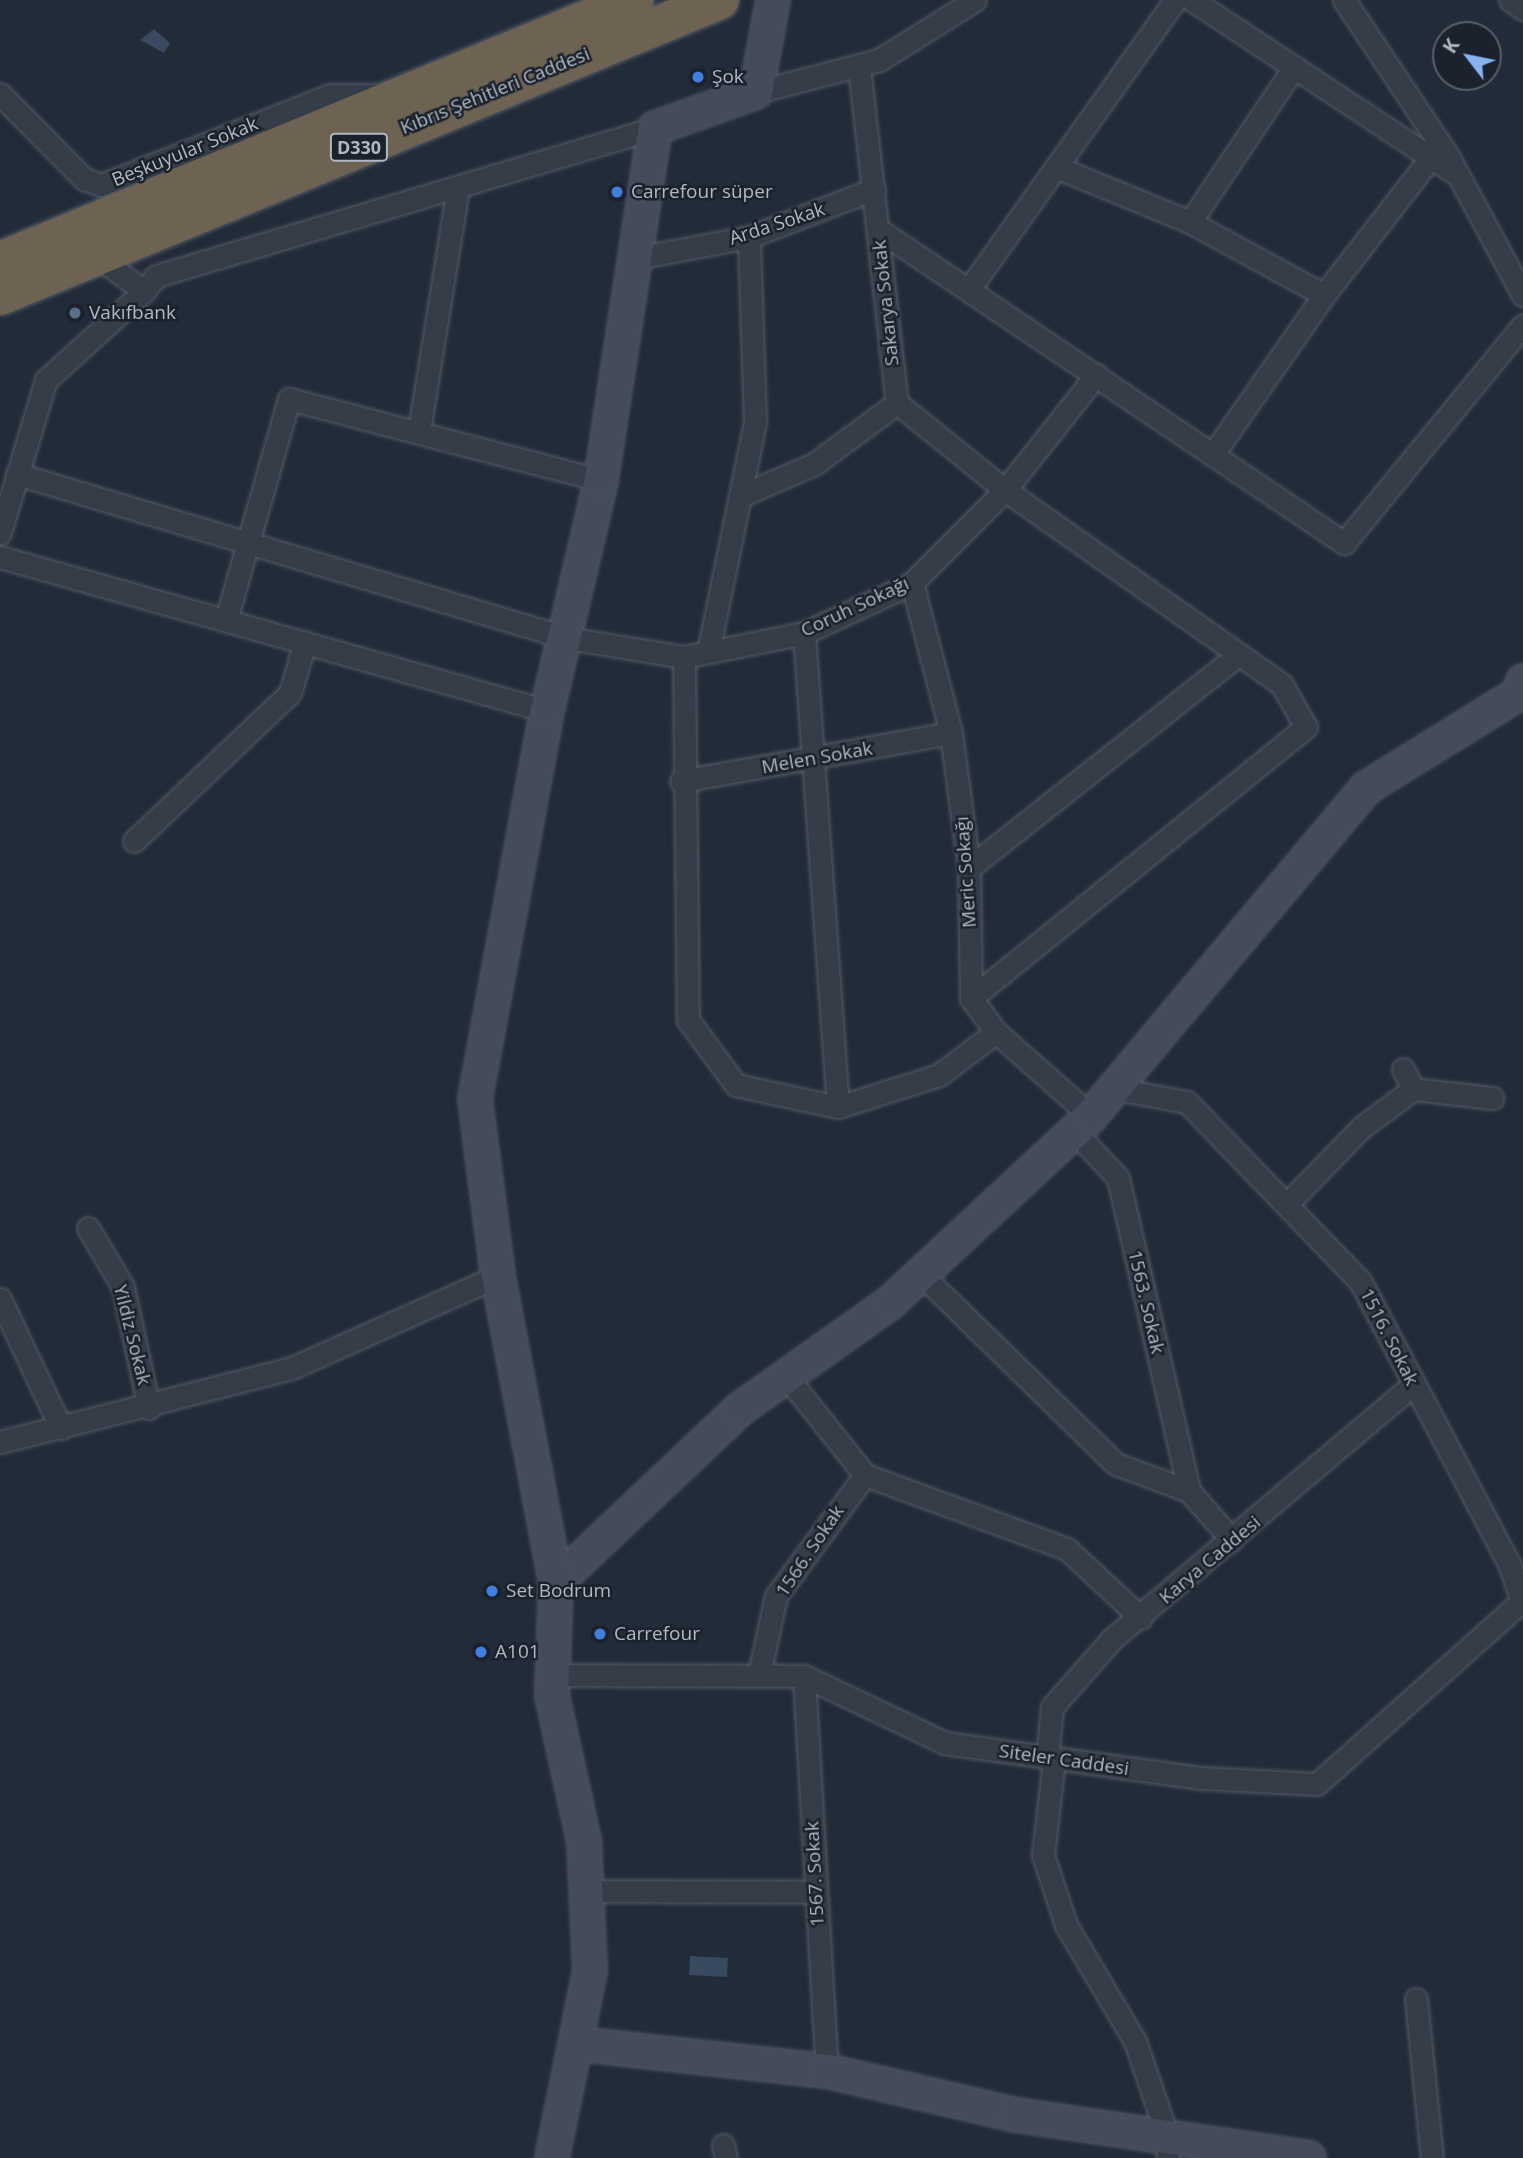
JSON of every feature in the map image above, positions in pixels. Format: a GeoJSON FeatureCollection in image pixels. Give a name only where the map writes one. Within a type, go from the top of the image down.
{"type":"FeatureCollection","features":[{"type":"Feature","properties":{"kind":"highway","name":"Kıbrıs Şehitleri Caddesi"},"geometry":{"type":"LineString","coordinates":[[2,258],[634,0]]}},
{"type":"Feature","properties":{"kind":"highway","name":"Kıbrıs Şehitleri Caddesi"},"geometry":{"type":"LineString","coordinates":[[0,296],[99,258],[720,0]]}},
{"type":"Feature","properties":{"kind":"street"},"geometry":{"type":"LineString","coordinates":[[756,92],[773,0]]}},
{"type":"Feature","properties":{"kind":"street"},"geometry":{"type":"LineString","coordinates":[[0,533],[46,380],[144,291],[156,276],[655,128],[756,92],[879,60],[975,0]]}},
{"type":"Feature","properties":{"kind":"street"},"geometry":{"type":"LineString","coordinates":[[970,289],[1175,0]]}},
{"type":"Feature","properties":{"kind":"street"},"geometry":{"type":"LineString","coordinates":[[1192,0],[1458,175]]}},
{"type":"Feature","properties":{"kind":"street"},"geometry":{"type":"LineString","coordinates":[[1344,0],[1458,175],[1521,287]]}},
{"type":"Feature","properties":{"kind":"street"},"geometry":{"type":"LineString","coordinates":[[1510,0],[1523,9]]}},
{"type":"Feature","properties":{"kind":"street","name":"Sakarya Sokak"},"geometry":{"type":"LineString","coordinates":[[859,66],[897,403]]}},
{"type":"Feature","properties":{"kind":"street"},"geometry":{"type":"LineString","coordinates":[[1190,222],[1294,67]]}},
{"type":"Feature","properties":{"kind":"street","name":"Beşkuyular Sokak"},"geometry":{"type":"LineString","coordinates":[[0,94],[84,179],[101,184],[331,95],[361,90],[400,96]]}},
{"type":"Feature","properties":{"kind":"street"},"geometry":{"type":"LineString","coordinates":[[552,2158],[578,2044],[590,1971],[584,1841],[553,1675],[556,1583],[498,1276],[475,1099],[547,711],[567,638],[601,480],[655,128]]}},
{"type":"Feature","properties":{"kind":"street"},"geometry":{"type":"LineString","coordinates":[[1213,454],[1324,295],[1431,157]]}},
{"type":"Feature","properties":{"kind":"street"},"geometry":{"type":"LineString","coordinates":[[1056,167],[1190,222],[1324,295]]}},
{"type":"Feature","properties":{"kind":"street"},"geometry":{"type":"LineString","coordinates":[[419,431],[458,187]]}},
{"type":"Feature","properties":{"kind":"street","name":"Arda Sokak"},"geometry":{"type":"LineString","coordinates":[[636,258],[749,237],[874,190]]}},
{"type":"Feature","properties":{"kind":"street"},"geometry":{"type":"LineString","coordinates":[[878,229],[1344,543],[1523,325]]}},
{"type":"Feature","properties":{"kind":"street"},"geometry":{"type":"LineString","coordinates":[[709,648],[755,422],[749,237]]}},
{"type":"Feature","properties":{"kind":"street"},"geometry":{"type":"LineString","coordinates":[[99,258],[144,291]]}},
{"type":"Feature","properties":{"kind":"street","name":"Coruh Sokağı"},"geometry":{"type":"LineString","coordinates":[[17,474],[249,539],[567,638],[684,657],[709,648],[804,633],[912,583],[1006,490],[1096,375]]}},
{"type":"Feature","properties":{"kind":"street"},"geometry":{"type":"LineString","coordinates":[[226,620],[289,399],[601,480]]}},
{"type":"Feature","properties":{"kind":"street"},"geometry":{"type":"LineString","coordinates":[[740,496],[814,464],[897,403],[1006,490],[1236,656],[1282,685],[1307,727],[971,998],[996,1032],[1082,1123]]}},
{"type":"Feature","properties":{"kind":"street"},"geometry":{"type":"LineString","coordinates":[[0,557],[547,711]]}},
{"type":"Feature","properties":{"kind":"street","name":"Meric Sokağı"},"geometry":{"type":"LineString","coordinates":[[912,583],[951,733],[969,868],[971,998]]}},
{"type":"Feature","properties":{"kind":"street"},"geometry":{"type":"LineString","coordinates":[[804,633],[838,1108]]}},
{"type":"Feature","properties":{"kind":"street"},"geometry":{"type":"LineString","coordinates":[[134,841],[290,693],[305,642]]}},
{"type":"Feature","properties":{"kind":"street"},"geometry":{"type":"LineString","coordinates":[[969,868],[1236,656]]}},
{"type":"Feature","properties":{"kind":"street"},"geometry":{"type":"LineString","coordinates":[[684,657],[681,781],[688,1020],[736,1085],[838,1108],[939,1074],[996,1032]]}},
{"type":"Feature","properties":{"kind":"street"},"geometry":{"type":"LineString","coordinates":[[556,1583],[740,1409],[921,1273],[1082,1123],[1116,1089],[1366,788],[1518,694],[1523,681]]}},
{"type":"Feature","properties":{"kind":"street","name":"Melen Sokak"},"geometry":{"type":"LineString","coordinates":[[681,781],[815,760],[951,733]]}},
{"type":"Feature","properties":{"kind":"street"},"geometry":{"type":"LineString","coordinates":[[1403,1069],[1413,1089]]}},
{"type":"Feature","properties":{"kind":"street","name":"1516. Sokak"},"geometry":{"type":"LineString","coordinates":[[1116,1089],[1187,1102],[1360,1280],[1510,1566],[1522,1603]]}},
{"type":"Feature","properties":{"kind":"street"},"geometry":{"type":"LineString","coordinates":[[1287,1204],[1362,1127],[1413,1089],[1492,1098]]}},
{"type":"Feature","properties":{"kind":"street","name":"1563. Sokak"},"geometry":{"type":"LineString","coordinates":[[1082,1123],[1118,1178],[1189,1490]]}},
{"type":"Feature","properties":{"kind":"street","name":"Yildiz Sokak"},"geometry":{"type":"LineString","coordinates":[[88,1228],[123,1287],[149,1408]]}},
{"type":"Feature","properties":{"kind":"street"},"geometry":{"type":"LineString","coordinates":[[921,1273],[1116,1464],[1189,1490],[1232,1540]]}},
{"type":"Feature","properties":{"kind":"street"},"geometry":{"type":"LineString","coordinates":[[0,1442],[149,1408],[292,1368],[498,1276]]}},
{"type":"Feature","properties":{"kind":"street"},"geometry":{"type":"LineString","coordinates":[[0,1299],[61,1428]]}},
{"type":"Feature","properties":{"kind":"street"},"geometry":{"type":"LineString","coordinates":[[786,1376],[865,1475],[1067,1549],[1141,1618]]}},
{"type":"Feature","properties":{"kind":"street","name":"Karya Caddesi"},"geometry":{"type":"LineString","coordinates":[[1167,2146],[1135,2041],[1066,1925],[1043,1855],[1052,1707],[1112,1639],[1141,1618],[1413,1385]]}},
{"type":"Feature","properties":{"kind":"street","name":"1566. Sokak"},"geometry":{"type":"LineString","coordinates":[[803,1676],[759,1675],[776,1596],[865,1475]]}},
{"type":"Feature","properties":{"kind":"street","name":"Siteler Caddesi"},"geometry":{"type":"LineString","coordinates":[[553,1675],[803,1676],[945,1743],[1050,1760],[1202,1778],[1317,1784],[1522,1603]]}},
{"type":"Feature","properties":{"kind":"street","name":"1567. Sokak"},"geometry":{"type":"LineString","coordinates":[[803,1676],[827,2071]]}},
{"type":"Feature","properties":{"kind":"street"},"geometry":{"type":"LineString","coordinates":[[586,1891],[816,1892]]}},
{"type":"Feature","properties":{"kind":"street"},"geometry":{"type":"LineString","coordinates":[[1416,1999],[1432,2158]]}},
{"type":"Feature","properties":{"kind":"street"},"geometry":{"type":"LineString","coordinates":[[578,2044],[827,2071],[1016,2115],[1167,2146],[1309,2158]]}},
{"type":"Feature","properties":{"kind":"water"},"geometry":{"type":"Polygon","coordinates":[[[154,29],[170,43],[164,53],[140,40],[154,29]]]}},
{"type":"Feature","properties":{"kind":"water"},"geometry":{"type":"Polygon","coordinates":[[[690,1956],[728,1958],[727,1977],[689,1975],[690,1956]]]}},
{"type":"Feature","properties":{"kind":"place","name":"Şok"},"geometry":{"type":"Point","coordinates":[698,77]}},
{"type":"Feature","properties":{"kind":"place","name":"Carrefour süper"},"geometry":{"type":"Point","coordinates":[617,192]}},
{"type":"Feature","properties":{"kind":"place","name":"Vakıfbank"},"geometry":{"type":"Point","coordinates":[75,313]}},
{"type":"Feature","properties":{"kind":"place","name":"Set Bodrum"},"geometry":{"type":"Point","coordinates":[492,1591]}},
{"type":"Feature","properties":{"kind":"place","name":"Carrefour"},"geometry":{"type":"Point","coordinates":[600,1634]}},
{"type":"Feature","properties":{"kind":"place","name":"A101"},"geometry":{"type":"Point","coordinates":[481,1652]}}]}
